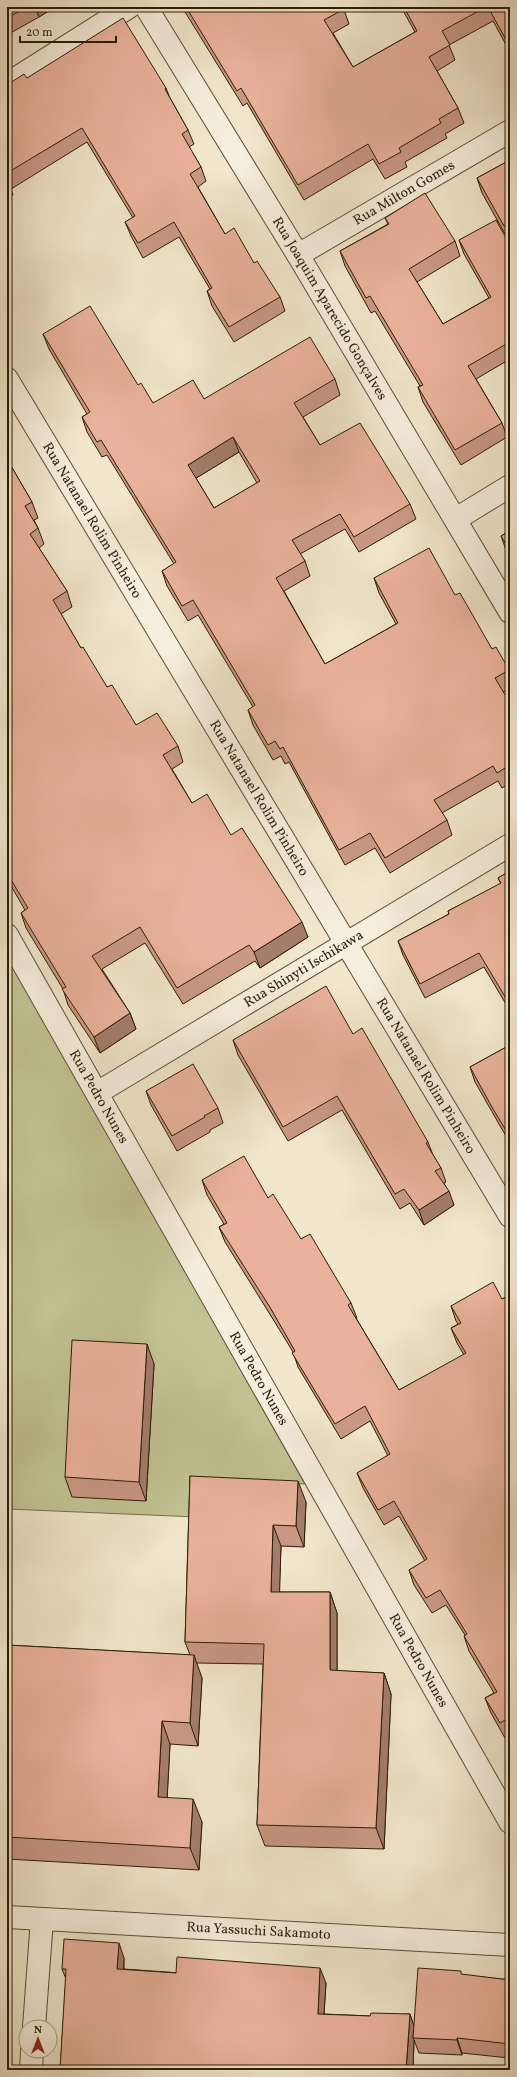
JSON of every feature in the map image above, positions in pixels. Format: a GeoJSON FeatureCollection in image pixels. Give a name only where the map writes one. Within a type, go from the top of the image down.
{"type":"FeatureCollection","features":[{"type":"Feature","properties":{"kind":"street"},"geometry":{"type":"LineString","coordinates":[[7,84],[129,7]]}},
{"type":"Feature","properties":{"kind":"street","name":"Rua Joaquim Aparecido Gonçalves"},"geometry":{"type":"LineString","coordinates":[[146,7],[298,255],[510,612]]}},
{"type":"Feature","properties":{"kind":"street","name":"Rua Milton Gomes"},"geometry":{"type":"LineString","coordinates":[[298,255],[510,131]]}},
{"type":"Feature","properties":{"kind":"street","name":"Rua Natanael Rolim Pinheiro"},"geometry":{"type":"LineString","coordinates":[[7,379],[510,1216]]}},
{"type":"Feature","properties":{"kind":"street"},"geometry":{"type":"LineString","coordinates":[[456,519],[510,486]]}},
{"type":"Feature","properties":{"kind":"street","name":"Rua Shinyti Ischikawa"},"geometry":{"type":"LineString","coordinates":[[97,1092],[510,845]]}},
{"type":"Feature","properties":{"kind":"street","name":"Rua Pedro Nunes"},"geometry":{"type":"LineString","coordinates":[[7,935],[510,1822]]}},
{"type":"Feature","properties":{"kind":"street","name":"Rua Yassuchi Sakamoto"},"geometry":{"type":"LineString","coordinates":[[7,1917],[510,1945]]}},
{"type":"Feature","properties":{"kind":"street"},"geometry":{"type":"LineString","coordinates":[[35,2019],[42,1919]]}},
{"type":"Feature","properties":{"kind":"street"},"geometry":{"type":"LineString","coordinates":[[31,2070],[32,2059]]}},
{"type":"Feature","properties":{"kind":"green space"},"geometry":{"type":"Polygon","coordinates":[[[7,953],[305,1484],[199,1479],[197,1517],[7,1509],[7,953]]]}},
{"type":"Feature","properties":{"kind":"building"},"geometry":{"type":"Polygon","coordinates":[[[7,7],[27,7],[7,18],[7,7]]]}},
{"type":"Feature","properties":{"kind":"building"},"geometry":{"type":"Polygon","coordinates":[[[186,7],[343,7],[344,9],[324,20],[353,67],[417,31],[404,7],[486,7],[442,31],[450,45],[429,57],[458,108],[439,119],[441,123],[399,148],[401,152],[379,164],[368,144],[298,185],[241,88],[237,91],[186,7]]]}},
{"type":"Feature","properties":{"kind":"building"},"geometry":{"type":"Polygon","coordinates":[[[488,7],[510,7],[510,47],[488,7]]]}},
{"type":"Feature","properties":{"kind":"building"},"geometry":{"type":"Polygon","coordinates":[[[123,18],[166,88],[165,89],[188,130],[182,134],[201,167],[190,174],[225,234],[234,228],[254,263],[257,261],[280,297],[229,327],[207,291],[212,288],[174,222],[138,243],[125,222],[135,216],[82,128],[7,173],[7,108],[12,105],[7,97],[7,85],[24,74],[27,78],[123,18]]]}},
{"type":"Feature","properties":{"kind":"building"},"geometry":{"type":"Polygon","coordinates":[[[510,160],[510,222],[504,226],[477,178],[510,160]]]}},
{"type":"Feature","properties":{"kind":"building"},"geometry":{"type":"Polygon","coordinates":[[[425,193],[455,241],[409,269],[443,324],[491,297],[459,240],[496,220],[510,245],[510,342],[468,366],[502,423],[455,450],[418,387],[423,385],[370,296],[366,298],[340,251],[389,224],[385,218],[425,193]]]}},
{"type":"Feature","properties":{"kind":"building"},"geometry":{"type":"Polygon","coordinates":[[[90,306],[138,385],[141,383],[153,403],[193,380],[204,399],[310,337],[335,379],[294,403],[320,445],[360,423],[410,504],[354,537],[340,514],[292,540],[305,561],[276,578],[325,664],[398,623],[374,578],[429,548],[455,595],[460,593],[492,649],[496,647],[509,670],[495,678],[510,703],[510,765],[497,773],[493,766],[434,800],[447,820],[385,858],[370,833],[339,850],[283,747],[280,749],[275,741],[268,745],[248,710],[255,705],[193,600],[182,606],[162,571],[176,562],[101,440],[97,442],[82,417],[90,412],[43,334],[90,306]],[[233,437],[188,465],[214,508],[260,481],[233,437]]]}},
{"type":"Feature","properties":{"kind":"building"},"geometry":{"type":"Polygon","coordinates":[[[7,459],[32,502],[25,506],[38,528],[30,534],[67,591],[53,600],[81,648],[83,647],[107,687],[112,685],[136,725],[157,713],[178,746],[163,755],[192,803],[207,794],[231,835],[242,828],[302,922],[254,952],[249,945],[177,988],[140,927],[92,956],[130,1013],[94,1037],[62,989],[66,987],[21,913],[28,908],[7,873],[7,459]]]}},
{"type":"Feature","properties":{"kind":"building"},"geometry":{"type":"Polygon","coordinates":[[[510,531],[510,551],[501,536],[510,531]]]}},
{"type":"Feature","properties":{"kind":"building"},"geometry":{"type":"Polygon","coordinates":[[[510,871],[510,1005],[479,953],[420,984],[398,941],[449,914],[448,911],[501,883],[498,878],[510,871]]]}},
{"type":"Feature","properties":{"kind":"building"},"geometry":{"type":"Polygon","coordinates":[[[326,986],[353,1034],[362,1028],[428,1142],[426,1143],[441,1168],[435,1171],[449,1191],[419,1210],[404,1189],[395,1194],[337,1096],[283,1127],[233,1040],[326,986]]]}},
{"type":"Feature","properties":{"kind":"building"},"geometry":{"type":"Polygon","coordinates":[[[510,1045],[510,1137],[470,1067],[510,1045]]]}},
{"type":"Feature","properties":{"kind":"building"},"geometry":{"type":"Polygon","coordinates":[[[193,1064],[218,1108],[172,1136],[146,1091],[193,1064]]]}},
{"type":"Feature","properties":{"kind":"building"},"geometry":{"type":"Polygon","coordinates":[[[244,1156],[268,1198],[273,1194],[301,1239],[310,1234],[351,1303],[348,1305],[399,1390],[466,1353],[451,1328],[461,1323],[451,1306],[493,1282],[502,1299],[510,1295],[510,1717],[500,1723],[485,1698],[497,1692],[464,1636],[467,1634],[440,1590],[426,1598],[409,1570],[427,1559],[394,1501],[378,1510],[357,1473],[390,1454],[365,1406],[335,1424],[292,1353],[295,1351],[271,1309],[219,1227],[227,1223],[202,1180],[244,1156]]]}},
{"type":"Feature","properties":{"kind":"building"},"geometry":{"type":"Polygon","coordinates":[[[72,1340],[147,1344],[139,1482],[65,1477],[72,1340]]]}},
{"type":"Feature","properties":{"kind":"building"},"geometry":{"type":"Polygon","coordinates":[[[190,1476],[298,1481],[296,1526],[273,1525],[271,1592],[330,1592],[330,1670],[384,1673],[376,1828],[257,1825],[264,1644],[185,1642],[190,1476]]]}},
{"type":"Feature","properties":{"kind":"building"},"geometry":{"type":"Polygon","coordinates":[[[7,1645],[194,1655],[190,1723],[162,1721],[158,1797],[193,1799],[190,1848],[7,1837],[7,1645]]]}},
{"type":"Feature","properties":{"kind":"building"},"geometry":{"type":"Polygon","coordinates":[[[64,1939],[119,1943],[117,1969],[176,1973],[177,1957],[320,1968],[318,2014],[370,2016],[371,2013],[410,2014],[406,2070],[60,2070],[66,1969],[62,1969],[64,1939]]]}},
{"type":"Feature","properties":{"kind":"building"},"geometry":{"type":"Polygon","coordinates":[[[418,1968],[461,1971],[461,1974],[510,1980],[510,2044],[457,2038],[457,2040],[413,2038],[418,1968]]]}},
{"type":"Feature","properties":{"kind":"building"},"geometry":{"type":"Polygon","coordinates":[[[510,2044],[510,2070],[508,2070],[510,2044]]]}}]}
